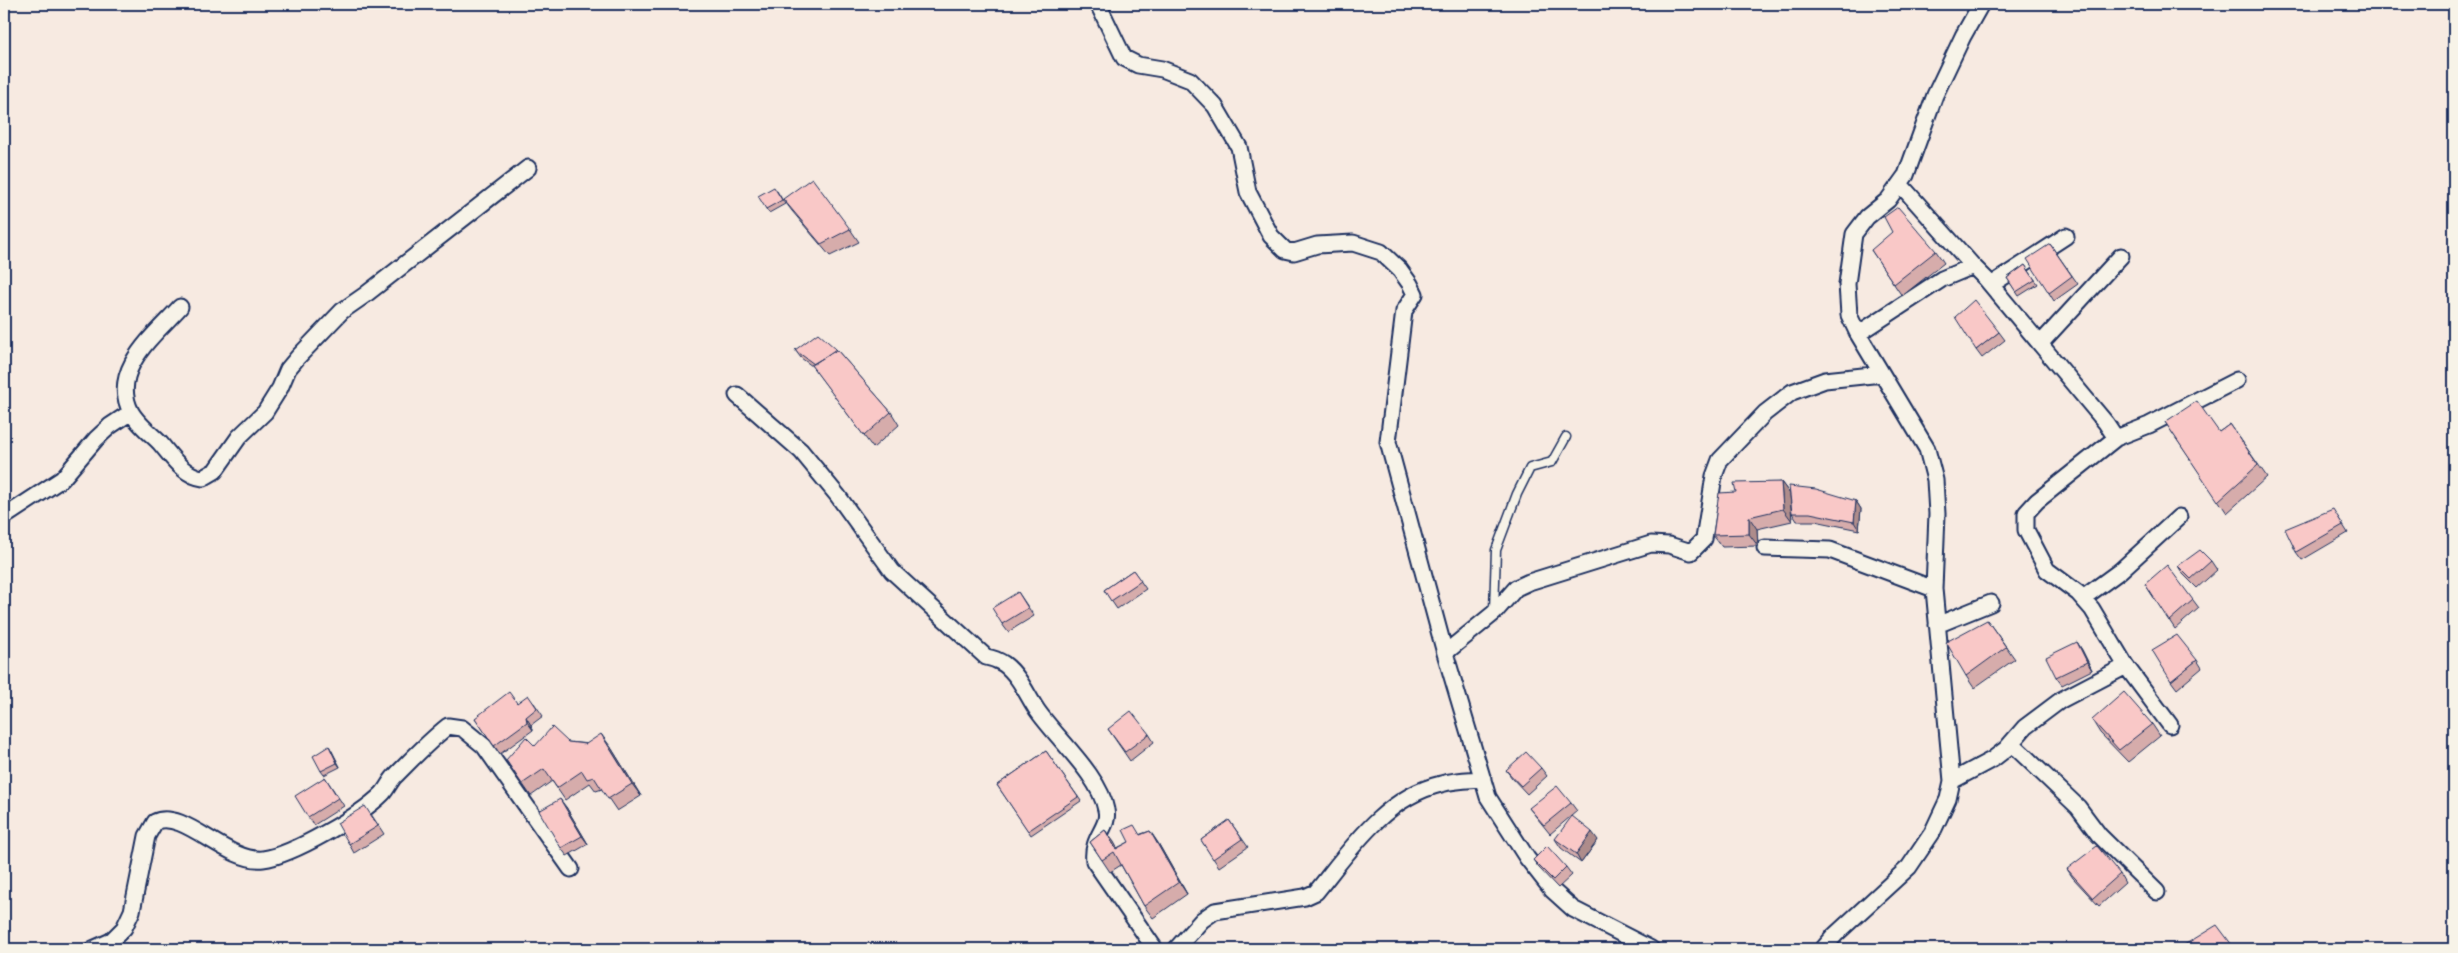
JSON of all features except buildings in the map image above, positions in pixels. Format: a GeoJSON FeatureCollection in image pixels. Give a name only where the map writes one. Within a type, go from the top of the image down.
{"type":"FeatureCollection","features":[{"type":"Feature","properties":{"kind":"street"},"geometry":{"type":"LineString","coordinates":[[1098,4],[1124,58],[1130,63],[1162,69],[1190,80],[1215,106],[1239,147],[1248,192],[1271,236],[1285,250],[1294,252],[1317,245],[1353,243],[1382,252],[1410,284],[1415,294],[1404,311],[1388,442],[1445,653],[1488,797],[1527,858],[1552,890],[1573,909],[1651,949]]}},
{"type":"Feature","properties":{"kind":"street"},"geometry":{"type":"LineString","coordinates":[[1823,949],[1835,935],[1909,867],[1932,833],[1948,799],[1952,781],[1934,589],[1937,514],[1935,480],[1927,449],[1858,334],[1849,315],[1847,284],[1854,234],[1867,217],[1888,200],[1912,164],[1935,95],[1963,36],[1982,4]]}},
{"type":"Feature","properties":{"kind":"street"},"geometry":{"type":"LineString","coordinates":[[180,306],[139,353],[126,374],[124,386],[131,412],[192,476],[203,478],[210,476],[238,437],[264,412],[280,388],[288,368],[342,311],[528,168]]}},
{"type":"Feature","properties":{"kind":"street"},"geometry":{"type":"LineString","coordinates":[[1900,184],[1991,286],[2106,423],[2116,438]]}},
{"type":"Feature","properties":{"kind":"street"},"geometry":{"type":"LineString","coordinates":[[1991,286],[2066,236]]}},
{"type":"Feature","properties":{"kind":"street"},"geometry":{"type":"LineString","coordinates":[[2040,344],[2121,256]]}},
{"type":"Feature","properties":{"kind":"street"},"geometry":{"type":"LineString","coordinates":[[1858,334],[1942,279],[1973,266]]}},
{"type":"Feature","properties":{"kind":"street"},"geometry":{"type":"LineString","coordinates":[[1445,653],[1494,613],[1516,588],[1529,582],[1651,544],[1669,545],[1691,552],[1704,539],[1714,476],[1720,460],[1765,413],[1792,392],[1825,380],[1882,374]]}},
{"type":"Feature","properties":{"kind":"street"},"geometry":{"type":"LineString","coordinates":[[2170,725],[2126,666],[2102,625],[2083,598],[2047,570],[2026,530],[2026,513],[2038,501],[2116,438],[2149,425],[2237,380]]}},
{"type":"Feature","properties":{"kind":"street"},"geometry":{"type":"LineString","coordinates":[[737,395],[801,451],[838,496],[892,571],[986,657],[1004,664],[1024,687],[1038,711],[1090,777],[1104,802],[1107,819],[1094,844],[1094,860],[1155,949]]}},
{"type":"Feature","properties":{"kind":"street"},"geometry":{"type":"LineString","coordinates":[[4,517],[62,479],[96,439],[110,426],[131,412]]}},
{"type":"Feature","properties":{"kind":"street"},"geometry":{"type":"LineString","coordinates":[[2083,598],[2120,571],[2179,517]]}},
{"type":"Feature","properties":{"kind":"street"},"geometry":{"type":"LineString","coordinates":[[1765,548],[1830,550],[1934,589]]}},
{"type":"Feature","properties":{"kind":"street"},"geometry":{"type":"LineString","coordinates":[[1937,625],[1991,603]]}},
{"type":"Feature","properties":{"kind":"street"},"geometry":{"type":"LineString","coordinates":[[1952,781],[1993,760],[2025,726],[2061,700],[2126,666]]}},
{"type":"Feature","properties":{"kind":"street"},"geometry":{"type":"LineString","coordinates":[[93,949],[111,941],[124,928],[132,911],[147,836],[155,822],[165,819],[183,824],[228,851],[254,858],[268,857],[300,846],[370,805],[384,792],[394,778],[448,726],[462,728],[484,746],[571,869]]}},
{"type":"Feature","properties":{"kind":"street"},"geometry":{"type":"LineString","coordinates":[[2011,743],[2078,807],[2099,835],[2157,892]]}},
{"type":"Feature","properties":{"kind":"street"},"geometry":{"type":"LineString","coordinates":[[1176,949],[1202,920],[1215,911],[1305,897],[1316,892],[1370,825],[1412,795],[1440,784],[1483,778]]}},
{"type":"Feature","properties":{"kind":"lane"},"geometry":{"type":"LineString","coordinates":[[1494,613],[1496,550],[1517,494],[1530,468],[1552,462],[1566,437]]}}]}
